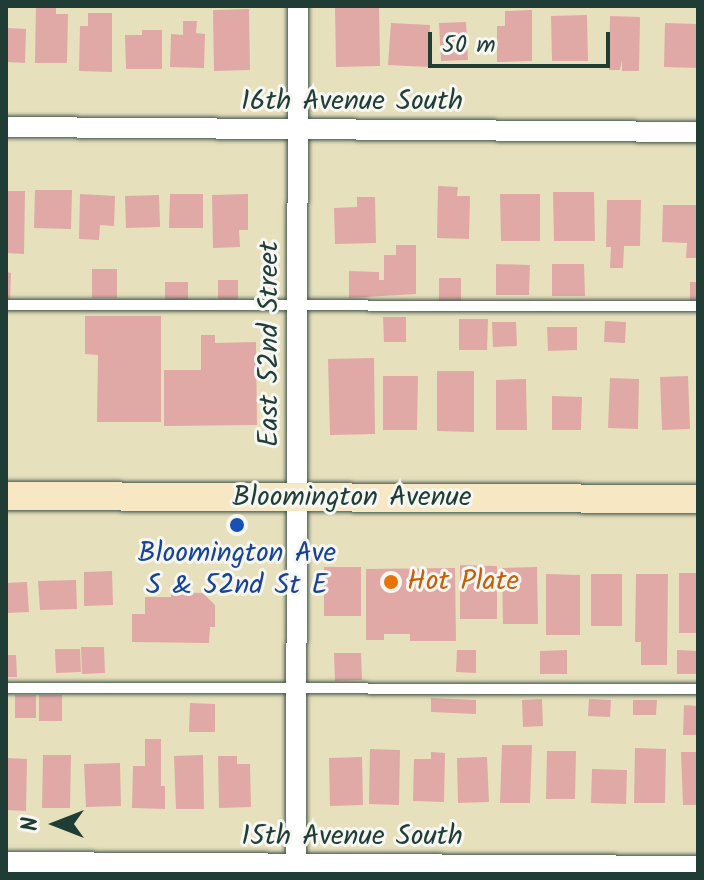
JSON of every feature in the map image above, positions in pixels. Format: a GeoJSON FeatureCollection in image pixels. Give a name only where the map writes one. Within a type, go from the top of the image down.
{"type":"FeatureCollection","features":[{"type":"Feature","properties":{"kind":"street","name":"East 52nd Street"},"geometry":{"type":"LineString","coordinates":[[296,869],[298,6]]}},
{"type":"Feature","properties":{"kind":"street","name":"16th Avenue South"},"geometry":{"type":"LineString","coordinates":[[6,127],[698,132]]}},
{"type":"Feature","properties":{"kind":"street","name":"Bloomington Avenue"},"geometry":{"type":"LineString","coordinates":[[6,496],[698,499]]}},
{"type":"Feature","properties":{"kind":"street","name":"15th Avenue South"},"geometry":{"type":"LineString","coordinates":[[6,862],[296,869],[698,866]]}},
{"type":"Feature","properties":{"kind":"lane"},"geometry":{"type":"LineString","coordinates":[[6,305],[698,306]]}},
{"type":"Feature","properties":{"kind":"lane"},"geometry":{"type":"LineString","coordinates":[[6,688],[698,689]]}},
{"type":"Feature","properties":{"kind":"building"},"geometry":{"type":"Polygon","coordinates":[[[36,6],[56,6],[56,14],[68,14],[67,63],[35,63],[36,6]]]}},
{"type":"Feature","properties":{"kind":"building"},"geometry":{"type":"Polygon","coordinates":[[[335,6],[379,6],[380,66],[336,67],[335,6]]]}},
{"type":"Feature","properties":{"kind":"building"},"geometry":{"type":"Polygon","coordinates":[[[249,9],[250,70],[214,71],[213,10],[249,9]]]}},
{"type":"Feature","properties":{"kind":"building"},"geometry":{"type":"Polygon","coordinates":[[[532,10],[532,61],[497,62],[497,26],[505,26],[505,11],[532,10]]]}},
{"type":"Feature","properties":{"kind":"building"},"geometry":{"type":"Polygon","coordinates":[[[88,13],[112,13],[112,72],[79,71],[80,26],[88,26],[88,13]]]}},
{"type":"Feature","properties":{"kind":"building"},"geometry":{"type":"Polygon","coordinates":[[[587,15],[588,61],[552,61],[551,16],[587,15]]]}},
{"type":"Feature","properties":{"kind":"building"},"geometry":{"type":"Polygon","coordinates":[[[610,16],[640,17],[639,71],[622,71],[622,60],[620,70],[609,70],[610,16]]]}},
{"type":"Feature","properties":{"kind":"building"},"geometry":{"type":"Polygon","coordinates":[[[183,21],[197,21],[196,33],[205,34],[204,68],[170,67],[171,34],[183,35],[183,21]]]}},
{"type":"Feature","properties":{"kind":"building"},"geometry":{"type":"Polygon","coordinates":[[[466,22],[468,60],[441,61],[439,23],[466,22]]]}},
{"type":"Feature","properties":{"kind":"building"},"geometry":{"type":"Polygon","coordinates":[[[391,23],[430,25],[428,67],[388,65],[391,23]]]}},
{"type":"Feature","properties":{"kind":"building"},"geometry":{"type":"Polygon","coordinates":[[[665,23],[698,24],[698,68],[664,67],[665,23]]]}},
{"type":"Feature","properties":{"kind":"building"},"geometry":{"type":"Polygon","coordinates":[[[6,28],[26,29],[25,63],[6,62],[6,28]]]}},
{"type":"Feature","properties":{"kind":"building"},"geometry":{"type":"Polygon","coordinates":[[[142,30],[162,30],[162,69],[126,69],[125,35],[142,35],[142,30]]]}},
{"type":"Feature","properties":{"kind":"building"},"geometry":{"type":"Polygon","coordinates":[[[438,186],[458,187],[457,196],[470,196],[469,239],[437,238],[438,186]]]}},
{"type":"Feature","properties":{"kind":"building"},"geometry":{"type":"Polygon","coordinates":[[[35,190],[72,190],[71,229],[34,228],[35,190]]]}},
{"type":"Feature","properties":{"kind":"building"},"geometry":{"type":"Polygon","coordinates":[[[6,191],[25,191],[24,254],[6,253],[6,191]]]}},
{"type":"Feature","properties":{"kind":"building"},"geometry":{"type":"Polygon","coordinates":[[[553,192],[594,192],[595,241],[554,241],[553,192]]]}},
{"type":"Feature","properties":{"kind":"building"},"geometry":{"type":"Polygon","coordinates":[[[80,194],[115,196],[114,226],[100,225],[99,240],[79,239],[80,194]]]}},
{"type":"Feature","properties":{"kind":"building"},"geometry":{"type":"Polygon","coordinates":[[[170,194],[203,194],[203,228],[169,228],[170,194]]]}},
{"type":"Feature","properties":{"kind":"building"},"geometry":{"type":"Polygon","coordinates":[[[248,194],[248,230],[239,230],[240,247],[213,248],[212,195],[248,194]]]}},
{"type":"Feature","properties":{"kind":"building"},"geometry":{"type":"Polygon","coordinates":[[[500,194],[540,194],[540,241],[501,241],[500,194]]]}},
{"type":"Feature","properties":{"kind":"building"},"geometry":{"type":"Polygon","coordinates":[[[159,195],[160,227],[126,228],[125,196],[159,195]]]}},
{"type":"Feature","properties":{"kind":"building"},"geometry":{"type":"Polygon","coordinates":[[[357,197],[375,197],[376,243],[335,244],[334,208],[357,207],[357,197]]]}},
{"type":"Feature","properties":{"kind":"building"},"geometry":{"type":"Polygon","coordinates":[[[607,200],[641,200],[640,246],[624,246],[623,268],[610,268],[611,247],[606,247],[607,200]]]}},
{"type":"Feature","properties":{"kind":"building"},"geometry":{"type":"Polygon","coordinates":[[[663,205],[698,205],[698,258],[686,258],[687,243],[662,242],[663,205]]]}},
{"type":"Feature","properties":{"kind":"building"},"geometry":{"type":"Polygon","coordinates":[[[396,245],[416,245],[416,294],[349,298],[349,271],[379,272],[379,280],[384,280],[384,255],[396,255],[396,245]]]}},
{"type":"Feature","properties":{"kind":"building"},"geometry":{"type":"Polygon","coordinates":[[[496,264],[530,265],[529,295],[496,295],[496,264]]]}},
{"type":"Feature","properties":{"kind":"building"},"geometry":{"type":"Polygon","coordinates":[[[552,264],[584,264],[585,296],[552,296],[552,264]]]}},
{"type":"Feature","properties":{"kind":"building"},"geometry":{"type":"Polygon","coordinates":[[[92,269],[117,269],[117,298],[92,298],[92,269]]]}},
{"type":"Feature","properties":{"kind":"building"},"geometry":{"type":"Polygon","coordinates":[[[6,272],[11,273],[10,301],[6,301],[6,272]]]}},
{"type":"Feature","properties":{"kind":"building"},"geometry":{"type":"Polygon","coordinates":[[[439,278],[461,278],[461,303],[439,303],[439,278]]]}},
{"type":"Feature","properties":{"kind":"building"},"geometry":{"type":"Polygon","coordinates":[[[218,280],[238,280],[238,299],[218,299],[218,280]]]}},
{"type":"Feature","properties":{"kind":"building"},"geometry":{"type":"Polygon","coordinates":[[[165,282],[188,282],[188,300],[165,301],[165,282]]]}},
{"type":"Feature","properties":{"kind":"building"},"geometry":{"type":"Polygon","coordinates":[[[690,282],[698,282],[698,306],[690,305],[690,282]]]}},
{"type":"Feature","properties":{"kind":"building"},"geometry":{"type":"Polygon","coordinates":[[[85,316],[161,316],[161,422],[97,422],[98,355],[85,354],[85,316]]]}},
{"type":"Feature","properties":{"kind":"building"},"geometry":{"type":"Polygon","coordinates":[[[383,317],[406,317],[406,342],[384,342],[383,317]]]}},
{"type":"Feature","properties":{"kind":"building"},"geometry":{"type":"Polygon","coordinates":[[[459,319],[488,319],[487,350],[459,350],[459,319]]]}},
{"type":"Feature","properties":{"kind":"building"},"geometry":{"type":"Polygon","coordinates":[[[605,321],[626,322],[625,343],[604,342],[605,321]]]}},
{"type":"Feature","properties":{"kind":"building"},"geometry":{"type":"Polygon","coordinates":[[[492,322],[516,322],[517,346],[493,347],[492,322]]]}},
{"type":"Feature","properties":{"kind":"building"},"geometry":{"type":"Polygon","coordinates":[[[547,327],[577,327],[577,350],[548,351],[547,327]]]}},
{"type":"Feature","properties":{"kind":"building"},"geometry":{"type":"Polygon","coordinates":[[[201,335],[215,335],[215,343],[256,342],[257,425],[164,426],[164,370],[201,370],[201,335]]]}},
{"type":"Feature","properties":{"kind":"building"},"geometry":{"type":"Polygon","coordinates":[[[374,358],[375,434],[330,435],[328,359],[374,358]]]}},
{"type":"Feature","properties":{"kind":"building"},"geometry":{"type":"Polygon","coordinates":[[[437,371],[474,371],[474,432],[437,431],[437,371]]]}},
{"type":"Feature","properties":{"kind":"building"},"geometry":{"type":"Polygon","coordinates":[[[383,376],[418,376],[417,430],[383,430],[383,376]]]}},
{"type":"Feature","properties":{"kind":"building"},"geometry":{"type":"Polygon","coordinates":[[[688,376],[690,429],[662,430],[660,377],[688,376]]]}},
{"type":"Feature","properties":{"kind":"building"},"geometry":{"type":"Polygon","coordinates":[[[610,378],[639,379],[638,429],[608,428],[610,378]]]}},
{"type":"Feature","properties":{"kind":"building"},"geometry":{"type":"Polygon","coordinates":[[[526,379],[527,430],[496,430],[496,380],[526,379]]]}},
{"type":"Feature","properties":{"kind":"building"},"geometry":{"type":"Polygon","coordinates":[[[552,396],[582,397],[581,430],[552,430],[552,396]]]}},
{"type":"Feature","properties":{"kind":"building"},"geometry":{"type":"Polygon","coordinates":[[[460,565],[497,566],[497,619],[460,619],[460,565]]]}},
{"type":"Feature","properties":{"kind":"building"},"geometry":{"type":"Polygon","coordinates":[[[324,567],[361,567],[361,616],[324,616],[324,567]]]}},
{"type":"Feature","properties":{"kind":"building"},"geometry":{"type":"Polygon","coordinates":[[[537,567],[538,624],[503,624],[502,568],[537,567]]]}},
{"type":"Feature","properties":{"kind":"building"},"geometry":{"type":"Polygon","coordinates":[[[455,568],[456,641],[410,641],[410,634],[384,634],[384,640],[366,640],[366,569],[455,568]]]}},
{"type":"Feature","properties":{"kind":"building"},"geometry":{"type":"Polygon","coordinates":[[[112,571],[113,605],[84,606],[84,572],[112,571]]]}},
{"type":"Feature","properties":{"kind":"building"},"geometry":{"type":"Polygon","coordinates":[[[679,573],[698,573],[698,633],[679,633],[679,573]]]}},
{"type":"Feature","properties":{"kind":"building"},"geometry":{"type":"Polygon","coordinates":[[[546,574],[580,575],[580,635],[546,635],[546,574]]]}},
{"type":"Feature","properties":{"kind":"building"},"geometry":{"type":"Polygon","coordinates":[[[591,574],[622,574],[622,626],[591,626],[591,574]]]}},
{"type":"Feature","properties":{"kind":"building"},"geometry":{"type":"Polygon","coordinates":[[[636,574],[668,574],[667,665],[641,665],[641,642],[635,642],[636,574]]]}},
{"type":"Feature","properties":{"kind":"building"},"geometry":{"type":"Polygon","coordinates":[[[76,580],[77,609],[40,610],[38,581],[76,580]]]}},
{"type":"Feature","properties":{"kind":"building"},"geometry":{"type":"Polygon","coordinates":[[[27,582],[29,612],[6,613],[6,583],[27,582]]]}},
{"type":"Feature","properties":{"kind":"building"},"geometry":{"type":"Polygon","coordinates":[[[171,592],[203,593],[215,605],[215,627],[210,627],[209,643],[132,642],[132,614],[145,614],[145,597],[171,597],[171,592]]]}},
{"type":"Feature","properties":{"kind":"building"},"geometry":{"type":"Polygon","coordinates":[[[81,647],[104,647],[105,673],[82,674],[81,647]]]}},
{"type":"Feature","properties":{"kind":"building"},"geometry":{"type":"Polygon","coordinates":[[[55,649],[80,649],[81,672],[56,673],[55,649]]]}},
{"type":"Feature","properties":{"kind":"building"},"geometry":{"type":"Polygon","coordinates":[[[457,650],[476,650],[476,673],[456,672],[457,650]]]}},
{"type":"Feature","properties":{"kind":"building"},"geometry":{"type":"Polygon","coordinates":[[[567,650],[567,674],[540,674],[540,651],[567,650]]]}},
{"type":"Feature","properties":{"kind":"building"},"geometry":{"type":"Polygon","coordinates":[[[677,650],[698,651],[698,674],[677,674],[677,650]]]}},
{"type":"Feature","properties":{"kind":"building"},"geometry":{"type":"Polygon","coordinates":[[[334,653],[361,653],[362,680],[335,681],[334,653]]]}},
{"type":"Feature","properties":{"kind":"building"},"geometry":{"type":"Polygon","coordinates":[[[6,655],[16,655],[17,677],[6,677],[6,655]]]}},
{"type":"Feature","properties":{"kind":"building"},"geometry":{"type":"Polygon","coordinates":[[[15,695],[36,695],[36,718],[15,718],[15,695]]]}},
{"type":"Feature","properties":{"kind":"building"},"geometry":{"type":"Polygon","coordinates":[[[39,695],[62,695],[62,721],[39,721],[39,695]]]}},
{"type":"Feature","properties":{"kind":"building"},"geometry":{"type":"Polygon","coordinates":[[[431,698],[476,700],[476,714],[431,712],[431,698]]]}},
{"type":"Feature","properties":{"kind":"building"},"geometry":{"type":"Polygon","coordinates":[[[542,699],[543,726],[523,727],[522,700],[542,699]]]}},
{"type":"Feature","properties":{"kind":"building"},"geometry":{"type":"Polygon","coordinates":[[[589,699],[611,700],[610,717],[588,716],[589,699]]]}},
{"type":"Feature","properties":{"kind":"building"},"geometry":{"type":"Polygon","coordinates":[[[633,700],[657,700],[656,715],[633,715],[633,700]]]}},
{"type":"Feature","properties":{"kind":"building"},"geometry":{"type":"Polygon","coordinates":[[[190,703],[215,704],[215,732],[189,732],[190,703]]]}},
{"type":"Feature","properties":{"kind":"building"},"geometry":{"type":"Polygon","coordinates":[[[684,705],[698,706],[698,735],[683,735],[684,705]]]}},
{"type":"Feature","properties":{"kind":"building"},"geometry":{"type":"Polygon","coordinates":[[[145,739],[161,739],[161,786],[165,786],[165,809],[132,808],[133,766],[145,766],[145,739]]]}},
{"type":"Feature","properties":{"kind":"building"},"geometry":{"type":"Polygon","coordinates":[[[502,745],[532,745],[530,803],[500,803],[502,745]]]}},
{"type":"Feature","properties":{"kind":"building"},"geometry":{"type":"Polygon","coordinates":[[[635,748],[666,749],[665,803],[634,803],[635,748]]]}},
{"type":"Feature","properties":{"kind":"building"},"geometry":{"type":"Polygon","coordinates":[[[370,749],[400,750],[399,805],[369,804],[370,749]]]}},
{"type":"Feature","properties":{"kind":"building"},"geometry":{"type":"Polygon","coordinates":[[[547,751],[576,751],[575,799],[546,799],[547,751]]]}},
{"type":"Feature","properties":{"kind":"building"},"geometry":{"type":"Polygon","coordinates":[[[431,752],[445,753],[444,802],[413,801],[414,759],[431,759],[431,752]]]}},
{"type":"Feature","properties":{"kind":"building"},"geometry":{"type":"Polygon","coordinates":[[[681,752],[698,752],[698,805],[683,805],[681,752]]]}},
{"type":"Feature","properties":{"kind":"building"},"geometry":{"type":"Polygon","coordinates":[[[43,755],[71,755],[70,808],[42,808],[43,755]]]}},
{"type":"Feature","properties":{"kind":"building"},"geometry":{"type":"Polygon","coordinates":[[[203,755],[204,809],[176,809],[174,756],[203,755]]]}},
{"type":"Feature","properties":{"kind":"building"},"geometry":{"type":"Polygon","coordinates":[[[218,756],[237,756],[237,764],[250,764],[251,807],[219,808],[218,756]]]}},
{"type":"Feature","properties":{"kind":"building"},"geometry":{"type":"Polygon","coordinates":[[[362,757],[363,805],[330,806],[329,758],[362,757]]]}},
{"type":"Feature","properties":{"kind":"building"},"geometry":{"type":"Polygon","coordinates":[[[487,757],[489,802],[458,803],[457,758],[487,757]]]}},
{"type":"Feature","properties":{"kind":"building"},"geometry":{"type":"Polygon","coordinates":[[[6,758],[27,759],[26,811],[6,810],[6,758]]]}},
{"type":"Feature","properties":{"kind":"building"},"geometry":{"type":"Polygon","coordinates":[[[120,763],[121,806],[86,807],[84,764],[120,763]]]}},
{"type":"Feature","properties":{"kind":"building"},"geometry":{"type":"Polygon","coordinates":[[[592,769],[627,770],[626,804],[591,803],[592,769]]]}},
{"type":"Feature","properties":{"kind":"place","name":"Bloomington Ave S & 52nd St E"},"geometry":{"type":"Point","coordinates":[237,525]}},
{"type":"Feature","properties":{"kind":"place","name":"Hot Plate"},"geometry":{"type":"Point","coordinates":[391,582]}}]}
